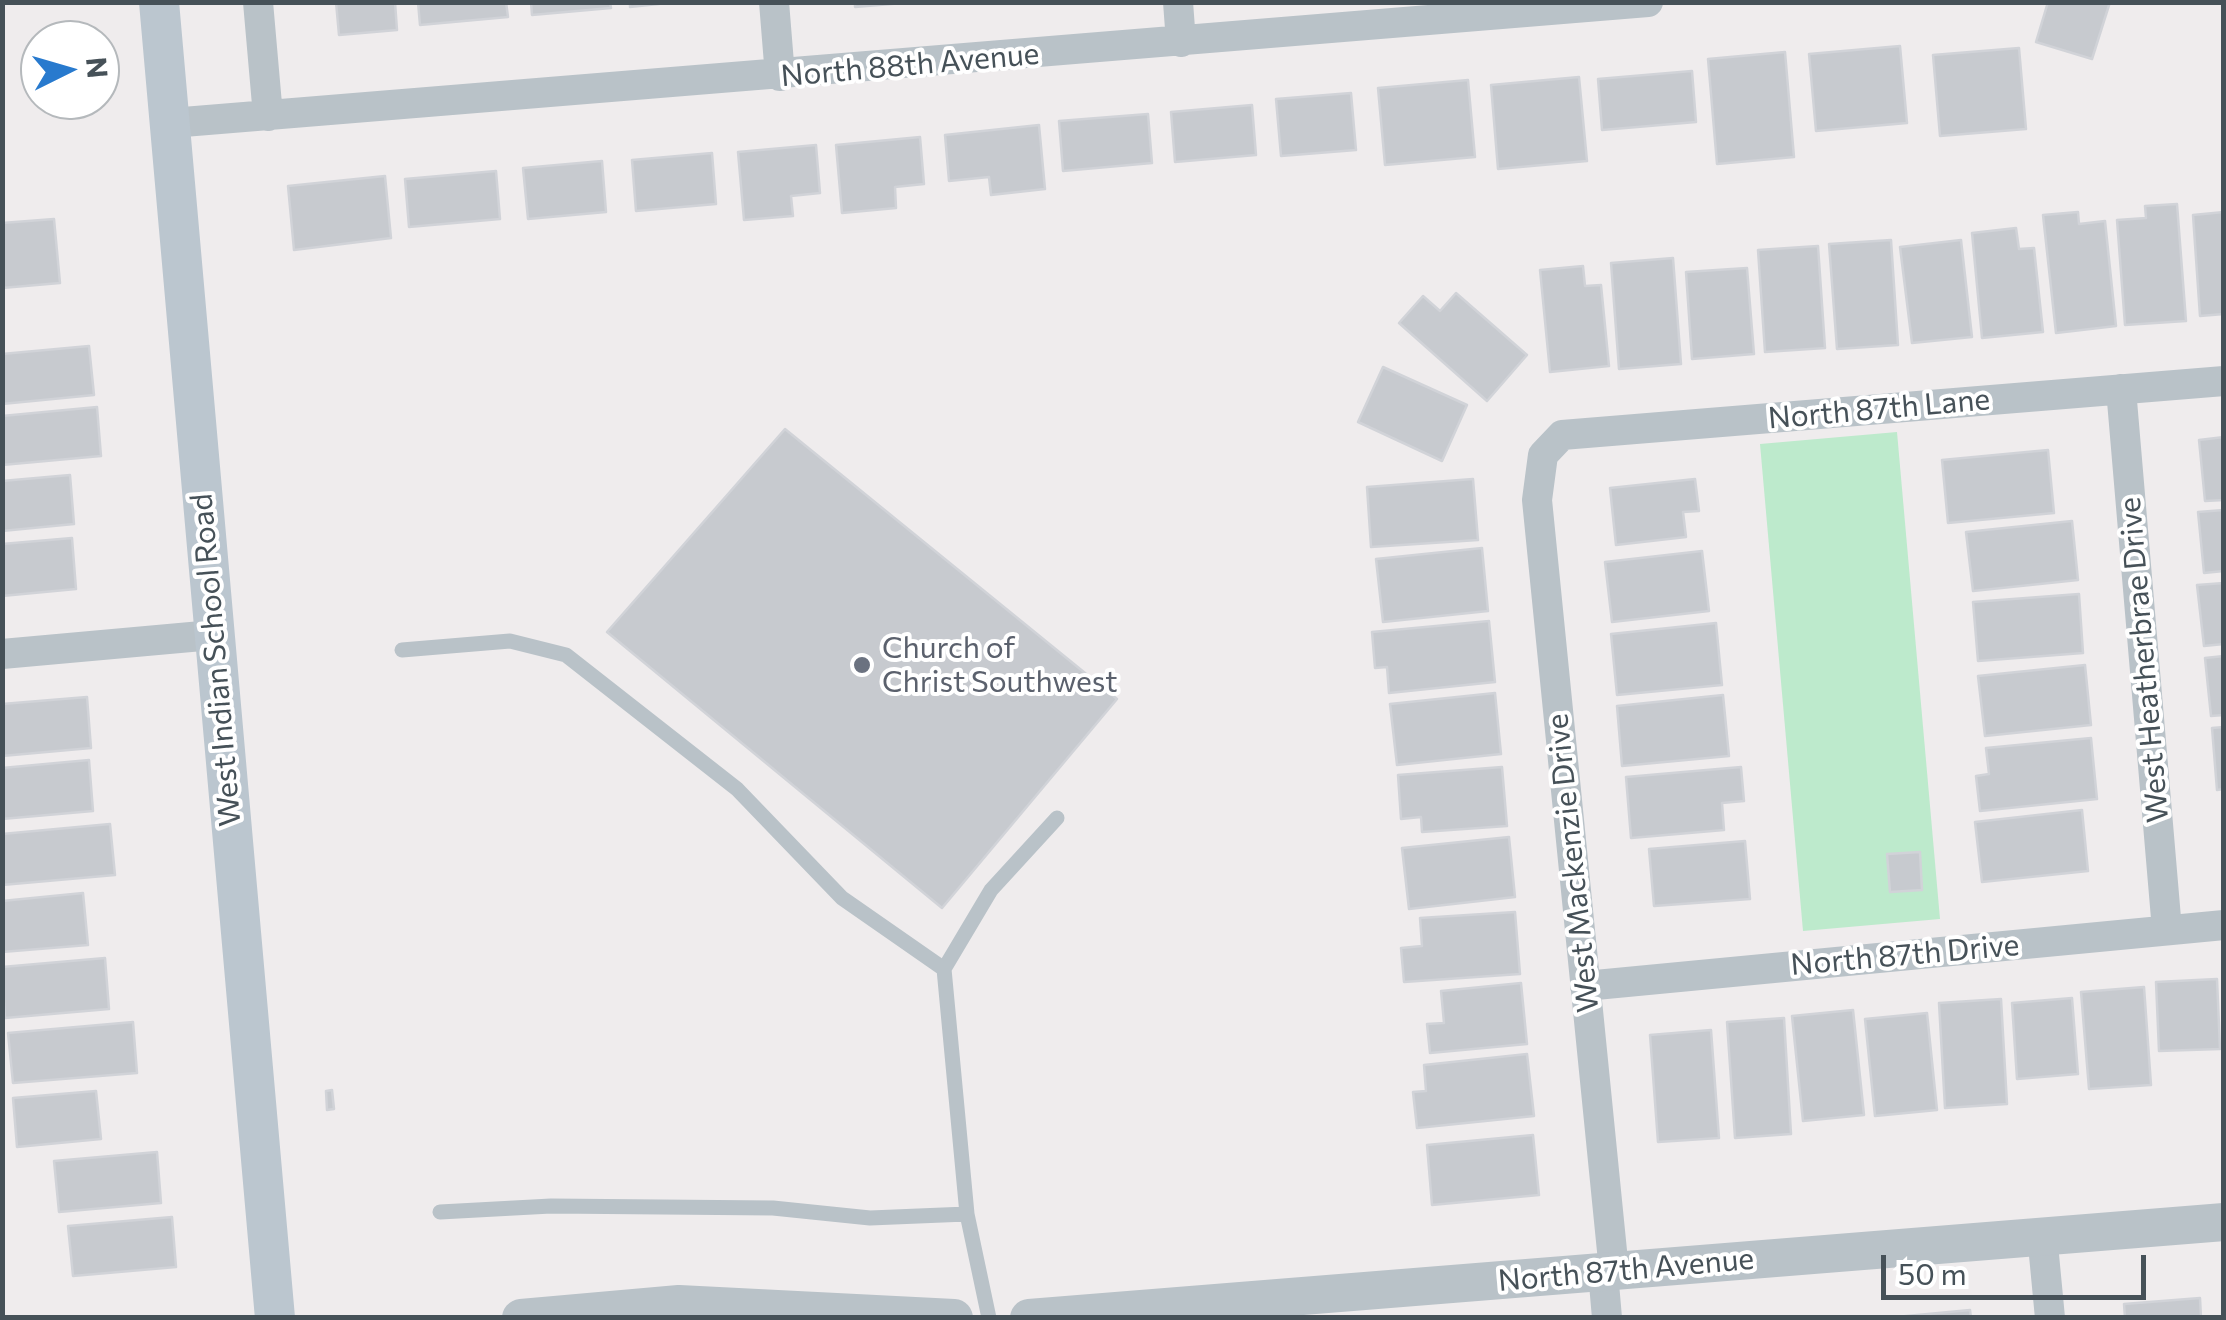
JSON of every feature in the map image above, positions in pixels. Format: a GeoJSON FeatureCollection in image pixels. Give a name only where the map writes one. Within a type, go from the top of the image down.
{"type":"FeatureCollection","features":[{"type":"Feature","properties":{"kind":"main road","name":"West Indian School Road"},"geometry":{"type":"LineString","coordinates":[[160,2],[275,1318]]}},
{"type":"Feature","properties":{"kind":"street"},"geometry":{"type":"LineString","coordinates":[[258,2],[268,116]]}},
{"type":"Feature","properties":{"kind":"street"},"geometry":{"type":"LineString","coordinates":[[774,2],[780,76]]}},
{"type":"Feature","properties":{"kind":"street"},"geometry":{"type":"LineString","coordinates":[[1178,2],[1181,42]]}},
{"type":"Feature","properties":{"kind":"street","name":"North 88th Avenue"},"geometry":{"type":"LineString","coordinates":[[170,123],[1648,2]]}},
{"type":"Feature","properties":{"kind":"street","name":"North 87th Lane"},"geometry":{"type":"LineString","coordinates":[[1543,456],[1562,436],[2224,381]]}},
{"type":"Feature","properties":{"kind":"street","name":"West Heatherbrae Drive"},"geometry":{"type":"LineString","coordinates":[[2121,389],[2167,930]]}},
{"type":"Feature","properties":{"kind":"street","name":"West Mackenzie Drive"},"geometry":{"type":"LineString","coordinates":[[1543,456],[1537,500],[1586,986],[1609,1272],[1607,1318]]}},
{"type":"Feature","properties":{"kind":"street"},"geometry":{"type":"LineString","coordinates":[[2,654],[213,635]]}},
{"type":"Feature","properties":{"kind":"street","name":"North 87th Drive"},"geometry":{"type":"LineString","coordinates":[[1586,986],[2224,924]]}},
{"type":"Feature","properties":{"kind":"street","name":"North 87th Avenue"},"geometry":{"type":"LineString","coordinates":[[1030,1318],[1186,1311],[2042,1234],[2224,1222]]}},
{"type":"Feature","properties":{"kind":"street"},"geometry":{"type":"LineString","coordinates":[[2042,1234],[2050,1318]]}},
{"type":"Feature","properties":{"kind":"street"},"geometry":{"type":"LineString","coordinates":[[521,1318],[679,1304],[954,1318]]}},
{"type":"Feature","properties":{"kind":"lane"},"geometry":{"type":"LineString","coordinates":[[402,650],[510,641],[566,655],[737,789],[842,898],[944,970]]}},
{"type":"Feature","properties":{"kind":"lane"},"geometry":{"type":"LineString","coordinates":[[988,1318],[968,1214],[944,970],[991,890],[1058,818]]}},
{"type":"Feature","properties":{"kind":"lane"},"geometry":{"type":"LineString","coordinates":[[440,1212],[551,1206],[774,1208],[870,1218],[968,1214]]}},
{"type":"Feature","properties":{"kind":"green space"},"geometry":{"type":"Polygon","coordinates":[[[1897,432],[1940,919],[1803,931],[1760,444],[1897,432]]]}},
{"type":"Feature","properties":{"kind":"building"},"geometry":{"type":"Polygon","coordinates":[[[336,2],[395,2],[397,30],[339,35],[336,2]]]}},
{"type":"Feature","properties":{"kind":"building"},"geometry":{"type":"Polygon","coordinates":[[[418,2],[506,2],[508,17],[420,25],[418,2]]]}},
{"type":"Feature","properties":{"kind":"building"},"geometry":{"type":"Polygon","coordinates":[[[531,2],[610,2],[611,8],[532,15],[531,2]]]}},
{"type":"Feature","properties":{"kind":"building"},"geometry":{"type":"Polygon","coordinates":[[[630,2],[677,2],[630,7],[630,2]]]}},
{"type":"Feature","properties":{"kind":"building"},"geometry":{"type":"Polygon","coordinates":[[[855,2],[903,2],[903,3],[855,7],[855,2]]]}},
{"type":"Feature","properties":{"kind":"building"},"geometry":{"type":"Polygon","coordinates":[[[2048,2],[2110,2],[2092,59],[2036,42],[2048,2]]]}},
{"type":"Feature","properties":{"kind":"building"},"geometry":{"type":"Polygon","coordinates":[[[1900,46],[1907,123],[1816,131],[1809,54],[1900,46]]]}},
{"type":"Feature","properties":{"kind":"building"},"geometry":{"type":"Polygon","coordinates":[[[2019,48],[2026,129],[1940,136],[1933,55],[2019,48]]]}},
{"type":"Feature","properties":{"kind":"building"},"geometry":{"type":"Polygon","coordinates":[[[1785,52],[1794,157],[1717,164],[1708,59],[1785,52]]]}},
{"type":"Feature","properties":{"kind":"building"},"geometry":{"type":"Polygon","coordinates":[[[1692,71],[1696,122],[1602,130],[1598,79],[1692,71]]]}},
{"type":"Feature","properties":{"kind":"building"},"geometry":{"type":"Polygon","coordinates":[[[1579,77],[1587,161],[1498,169],[1491,85],[1579,77]]]}},
{"type":"Feature","properties":{"kind":"building"},"geometry":{"type":"Polygon","coordinates":[[[1468,80],[1475,157],[1385,165],[1378,88],[1468,80]]]}},
{"type":"Feature","properties":{"kind":"building"},"geometry":{"type":"Polygon","coordinates":[[[1351,93],[1356,150],[1281,156],[1276,99],[1351,93]]]}},
{"type":"Feature","properties":{"kind":"building"},"geometry":{"type":"Polygon","coordinates":[[[1252,105],[1256,155],[1175,162],[1171,112],[1252,105]]]}},
{"type":"Feature","properties":{"kind":"building"},"geometry":{"type":"Polygon","coordinates":[[[1148,114],[1152,163],[1063,171],[1059,121],[1148,114]]]}},
{"type":"Feature","properties":{"kind":"building"},"geometry":{"type":"Polygon","coordinates":[[[1039,125],[1045,189],[991,195],[989,177],[949,181],[945,135],[1039,125]]]}},
{"type":"Feature","properties":{"kind":"building"},"geometry":{"type":"Polygon","coordinates":[[[920,137],[924,184],[895,187],[896,208],[842,213],[836,145],[920,137]]]}},
{"type":"Feature","properties":{"kind":"building"},"geometry":{"type":"Polygon","coordinates":[[[816,145],[820,193],[791,196],[793,216],[744,220],[738,152],[816,145]]]}},
{"type":"Feature","properties":{"kind":"building"},"geometry":{"type":"Polygon","coordinates":[[[712,153],[716,204],[636,211],[632,160],[712,153]]]}},
{"type":"Feature","properties":{"kind":"building"},"geometry":{"type":"Polygon","coordinates":[[[602,161],[606,212],[528,219],[523,168],[602,161]]]}},
{"type":"Feature","properties":{"kind":"building"},"geometry":{"type":"Polygon","coordinates":[[[496,171],[500,219],[409,227],[405,179],[496,171]]]}},
{"type":"Feature","properties":{"kind":"building"},"geometry":{"type":"Polygon","coordinates":[[[385,176],[391,238],[294,250],[288,186],[385,176]]]}},
{"type":"Feature","properties":{"kind":"building"},"geometry":{"type":"Polygon","coordinates":[[[2177,204],[2186,321],[2125,325],[2117,220],[2146,218],[2145,206],[2177,204]]]}},
{"type":"Feature","properties":{"kind":"building"},"geometry":{"type":"Polygon","coordinates":[[[2078,212],[2079,224],[2105,221],[2116,326],[2056,333],[2043,215],[2078,212]]]}},
{"type":"Feature","properties":{"kind":"building"},"geometry":{"type":"Polygon","coordinates":[[[2224,212],[2224,314],[2200,316],[2193,215],[2224,212]]]}},
{"type":"Feature","properties":{"kind":"building"},"geometry":{"type":"Polygon","coordinates":[[[54,219],[60,283],[2,288],[2,223],[54,219]]]}},
{"type":"Feature","properties":{"kind":"building"},"geometry":{"type":"Polygon","coordinates":[[[2016,228],[2019,249],[2034,248],[2043,332],[1982,338],[1972,233],[2016,228]]]}},
{"type":"Feature","properties":{"kind":"building"},"geometry":{"type":"Polygon","coordinates":[[[1891,240],[1898,345],[1837,349],[1829,244],[1891,240]]]}},
{"type":"Feature","properties":{"kind":"building"},"geometry":{"type":"Polygon","coordinates":[[[1961,240],[1972,337],[1912,343],[1900,247],[1961,240]]]}},
{"type":"Feature","properties":{"kind":"building"},"geometry":{"type":"Polygon","coordinates":[[[1818,246],[1825,348],[1765,352],[1758,250],[1818,246]]]}},
{"type":"Feature","properties":{"kind":"building"},"geometry":{"type":"Polygon","coordinates":[[[1673,258],[1681,364],[1619,369],[1611,263],[1673,258]]]}},
{"type":"Feature","properties":{"kind":"building"},"geometry":{"type":"Polygon","coordinates":[[[1583,266],[1585,286],[1601,285],[1609,366],[1550,372],[1540,270],[1583,266]]]}},
{"type":"Feature","properties":{"kind":"building"},"geometry":{"type":"Polygon","coordinates":[[[1747,268],[1754,354],[1692,359],[1686,272],[1747,268]]]}},
{"type":"Feature","properties":{"kind":"building"},"geometry":{"type":"Polygon","coordinates":[[[1456,293],[1527,355],[1487,401],[1399,323],[1423,296],[1440,311],[1456,293]]]}},
{"type":"Feature","properties":{"kind":"building"},"geometry":{"type":"Polygon","coordinates":[[[89,346],[94,395],[2,404],[2,354],[89,346]]]}},
{"type":"Feature","properties":{"kind":"building"},"geometry":{"type":"Polygon","coordinates":[[[1383,367],[1467,405],[1442,461],[1358,422],[1383,367]]]}},
{"type":"Feature","properties":{"kind":"building"},"geometry":{"type":"Polygon","coordinates":[[[97,407],[101,456],[2,465],[2,416],[97,407]]]}},
{"type":"Feature","properties":{"kind":"building","name":"Church of Christ Southwest"},"geometry":{"type":"Polygon","coordinates":[[[785,429],[1117,699],[942,908],[607,632],[785,429]]]}},
{"type":"Feature","properties":{"kind":"building"},"geometry":{"type":"Polygon","coordinates":[[[2224,437],[2224,500],[2205,501],[2199,440],[2224,437]]]}},
{"type":"Feature","properties":{"kind":"building"},"geometry":{"type":"Polygon","coordinates":[[[2048,450],[2054,513],[1948,523],[1942,460],[2048,450]]]}},
{"type":"Feature","properties":{"kind":"building"},"geometry":{"type":"Polygon","coordinates":[[[70,475],[74,524],[2,531],[2,481],[70,475]]]}},
{"type":"Feature","properties":{"kind":"building"},"geometry":{"type":"Polygon","coordinates":[[[1473,479],[1478,540],[1371,547],[1367,487],[1473,479]]]}},
{"type":"Feature","properties":{"kind":"building"},"geometry":{"type":"Polygon","coordinates":[[[1695,479],[1699,511],[1683,512],[1686,537],[1616,545],[1610,488],[1695,479]]]}},
{"type":"Feature","properties":{"kind":"building"},"geometry":{"type":"Polygon","coordinates":[[[2224,510],[2224,571],[2204,573],[2198,512],[2224,510]]]}},
{"type":"Feature","properties":{"kind":"building"},"geometry":{"type":"Polygon","coordinates":[[[2072,521],[2078,580],[1973,591],[1966,532],[2072,521]]]}},
{"type":"Feature","properties":{"kind":"building"},"geometry":{"type":"Polygon","coordinates":[[[72,538],[76,589],[2,596],[2,544],[72,538]]]}},
{"type":"Feature","properties":{"kind":"building"},"geometry":{"type":"Polygon","coordinates":[[[1482,548],[1488,611],[1383,622],[1376,559],[1482,548]]]}},
{"type":"Feature","properties":{"kind":"building"},"geometry":{"type":"Polygon","coordinates":[[[1702,551],[1709,611],[1612,622],[1605,562],[1702,551]]]}},
{"type":"Feature","properties":{"kind":"building"},"geometry":{"type":"Polygon","coordinates":[[[2224,583],[2224,644],[2204,646],[2197,585],[2224,583]]]}},
{"type":"Feature","properties":{"kind":"building"},"geometry":{"type":"Polygon","coordinates":[[[2079,594],[2083,653],[1978,661],[1973,602],[2079,594]]]}},
{"type":"Feature","properties":{"kind":"building"},"geometry":{"type":"Polygon","coordinates":[[[1489,621],[1495,682],[1389,693],[1387,667],[1375,668],[1372,632],[1489,621]]]}},
{"type":"Feature","properties":{"kind":"building"},"geometry":{"type":"Polygon","coordinates":[[[1716,623],[1722,685],[1617,695],[1611,634],[1716,623]]]}},
{"type":"Feature","properties":{"kind":"building"},"geometry":{"type":"Polygon","coordinates":[[[2224,656],[2224,715],[2211,716],[2205,658],[2224,656]]]}},
{"type":"Feature","properties":{"kind":"building"},"geometry":{"type":"Polygon","coordinates":[[[2085,665],[2091,725],[1985,736],[1978,676],[2085,665]]]}},
{"type":"Feature","properties":{"kind":"building"},"geometry":{"type":"Polygon","coordinates":[[[1495,693],[1501,754],[1397,765],[1390,704],[1495,693]]]}},
{"type":"Feature","properties":{"kind":"building"},"geometry":{"type":"Polygon","coordinates":[[[1723,695],[1729,756],[1622,766],[1617,706],[1723,695]]]}},
{"type":"Feature","properties":{"kind":"building"},"geometry":{"type":"Polygon","coordinates":[[[87,697],[91,748],[2,756],[2,704],[87,697]]]}},
{"type":"Feature","properties":{"kind":"building"},"geometry":{"type":"Polygon","coordinates":[[[2224,727],[2224,789],[2217,790],[2212,728],[2224,727]]]}},
{"type":"Feature","properties":{"kind":"building"},"geometry":{"type":"Polygon","coordinates":[[[2091,738],[2097,799],[1980,811],[1976,776],[1989,774],[1986,748],[2091,738]]]}},
{"type":"Feature","properties":{"kind":"building"},"geometry":{"type":"Polygon","coordinates":[[[89,760],[93,811],[2,819],[2,768],[89,760]]]}},
{"type":"Feature","properties":{"kind":"building"},"geometry":{"type":"Polygon","coordinates":[[[1502,767],[1507,826],[1422,832],[1421,817],[1401,819],[1398,775],[1502,767]]]}},
{"type":"Feature","properties":{"kind":"building"},"geometry":{"type":"Polygon","coordinates":[[[1741,767],[1744,801],[1722,803],[1724,830],[1631,838],[1626,777],[1741,767]]]}},
{"type":"Feature","properties":{"kind":"building"},"geometry":{"type":"Polygon","coordinates":[[[2082,810],[2088,871],[1982,882],[1975,822],[2082,810]]]}},
{"type":"Feature","properties":{"kind":"building"},"geometry":{"type":"Polygon","coordinates":[[[110,824],[115,875],[2,885],[2,834],[110,824]]]}},
{"type":"Feature","properties":{"kind":"building"},"geometry":{"type":"Polygon","coordinates":[[[1509,837],[1515,897],[1409,909],[1402,848],[1509,837]]]}},
{"type":"Feature","properties":{"kind":"building"},"geometry":{"type":"Polygon","coordinates":[[[1745,841],[1750,899],[1654,906],[1649,849],[1745,841]]]}},
{"type":"Feature","properties":{"kind":"building"},"geometry":{"type":"Polygon","coordinates":[[[1920,852],[1922,890],[1890,892],[1887,854],[1920,852]]]}},
{"type":"Feature","properties":{"kind":"building"},"geometry":{"type":"Polygon","coordinates":[[[83,893],[88,945],[2,952],[2,901],[83,893]]]}},
{"type":"Feature","properties":{"kind":"building"},"geometry":{"type":"Polygon","coordinates":[[[1515,912],[1520,974],[1404,982],[1401,948],[1422,946],[1420,918],[1515,912]]]}},
{"type":"Feature","properties":{"kind":"building"},"geometry":{"type":"Polygon","coordinates":[[[105,958],[109,1009],[5,1018],[2,967],[105,958]]]}},
{"type":"Feature","properties":{"kind":"building"},"geometry":{"type":"Polygon","coordinates":[[[2217,979],[2220,1049],[2159,1051],[2156,982],[2217,979]]]}},
{"type":"Feature","properties":{"kind":"building"},"geometry":{"type":"Polygon","coordinates":[[[1521,983],[1527,1044],[1430,1053],[1427,1024],[1444,1023],[1441,991],[1521,983]]]}},
{"type":"Feature","properties":{"kind":"building"},"geometry":{"type":"Polygon","coordinates":[[[2144,987],[2151,1085],[2089,1089],[2081,992],[2144,987]]]}},
{"type":"Feature","properties":{"kind":"building"},"geometry":{"type":"Polygon","coordinates":[[[2072,998],[2078,1074],[2017,1079],[2012,1003],[2072,998]]]}},
{"type":"Feature","properties":{"kind":"building"},"geometry":{"type":"Polygon","coordinates":[[[2001,999],[2007,1104],[1945,1108],[1939,1003],[2001,999]]]}},
{"type":"Feature","properties":{"kind":"building"},"geometry":{"type":"Polygon","coordinates":[[[1853,1010],[1864,1115],[1803,1121],[1792,1016],[1853,1010]]]}},
{"type":"Feature","properties":{"kind":"building"},"geometry":{"type":"Polygon","coordinates":[[[1927,1013],[1937,1110],[1875,1116],[1865,1019],[1927,1013]]]}},
{"type":"Feature","properties":{"kind":"building"},"geometry":{"type":"Polygon","coordinates":[[[1784,1018],[1791,1134],[1735,1138],[1727,1022],[1784,1018]]]}},
{"type":"Feature","properties":{"kind":"building"},"geometry":{"type":"Polygon","coordinates":[[[133,1022],[137,1073],[13,1083],[8,1033],[133,1022]]]}},
{"type":"Feature","properties":{"kind":"building"},"geometry":{"type":"Polygon","coordinates":[[[1711,1030],[1719,1138],[1658,1142],[1650,1035],[1711,1030]]]}},
{"type":"Feature","properties":{"kind":"building"},"geometry":{"type":"Polygon","coordinates":[[[1527,1054],[1534,1116],[1417,1128],[1413,1092],[1426,1091],[1424,1065],[1527,1054]]]}},
{"type":"Feature","properties":{"kind":"building"},"geometry":{"type":"Polygon","coordinates":[[[332,1090],[334,1109],[327,1110],[326,1091],[332,1090]]]}},
{"type":"Feature","properties":{"kind":"building"},"geometry":{"type":"Polygon","coordinates":[[[96,1091],[101,1139],[17,1147],[13,1098],[96,1091]]]}},
{"type":"Feature","properties":{"kind":"building"},"geometry":{"type":"Polygon","coordinates":[[[1533,1135],[1539,1195],[1432,1205],[1427,1145],[1533,1135]]]}},
{"type":"Feature","properties":{"kind":"building"},"geometry":{"type":"Polygon","coordinates":[[[157,1152],[161,1203],[59,1212],[54,1161],[157,1152]]]}},
{"type":"Feature","properties":{"kind":"building"},"geometry":{"type":"Polygon","coordinates":[[[172,1217],[176,1267],[73,1276],[68,1226],[172,1217]]]}},
{"type":"Feature","properties":{"kind":"building"},"geometry":{"type":"Polygon","coordinates":[[[2200,1298],[2201,1318],[2125,1318],[2124,1304],[2200,1298]]]}},
{"type":"Feature","properties":{"kind":"building"},"geometry":{"type":"Polygon","coordinates":[[[1970,1310],[1971,1318],[1896,1318],[1896,1317],[1970,1310]]]}},
{"type":"Feature","properties":{"kind":"place","name":"Church of Christ Southwest"},"geometry":{"type":"Point","coordinates":[862,665]}}]}
